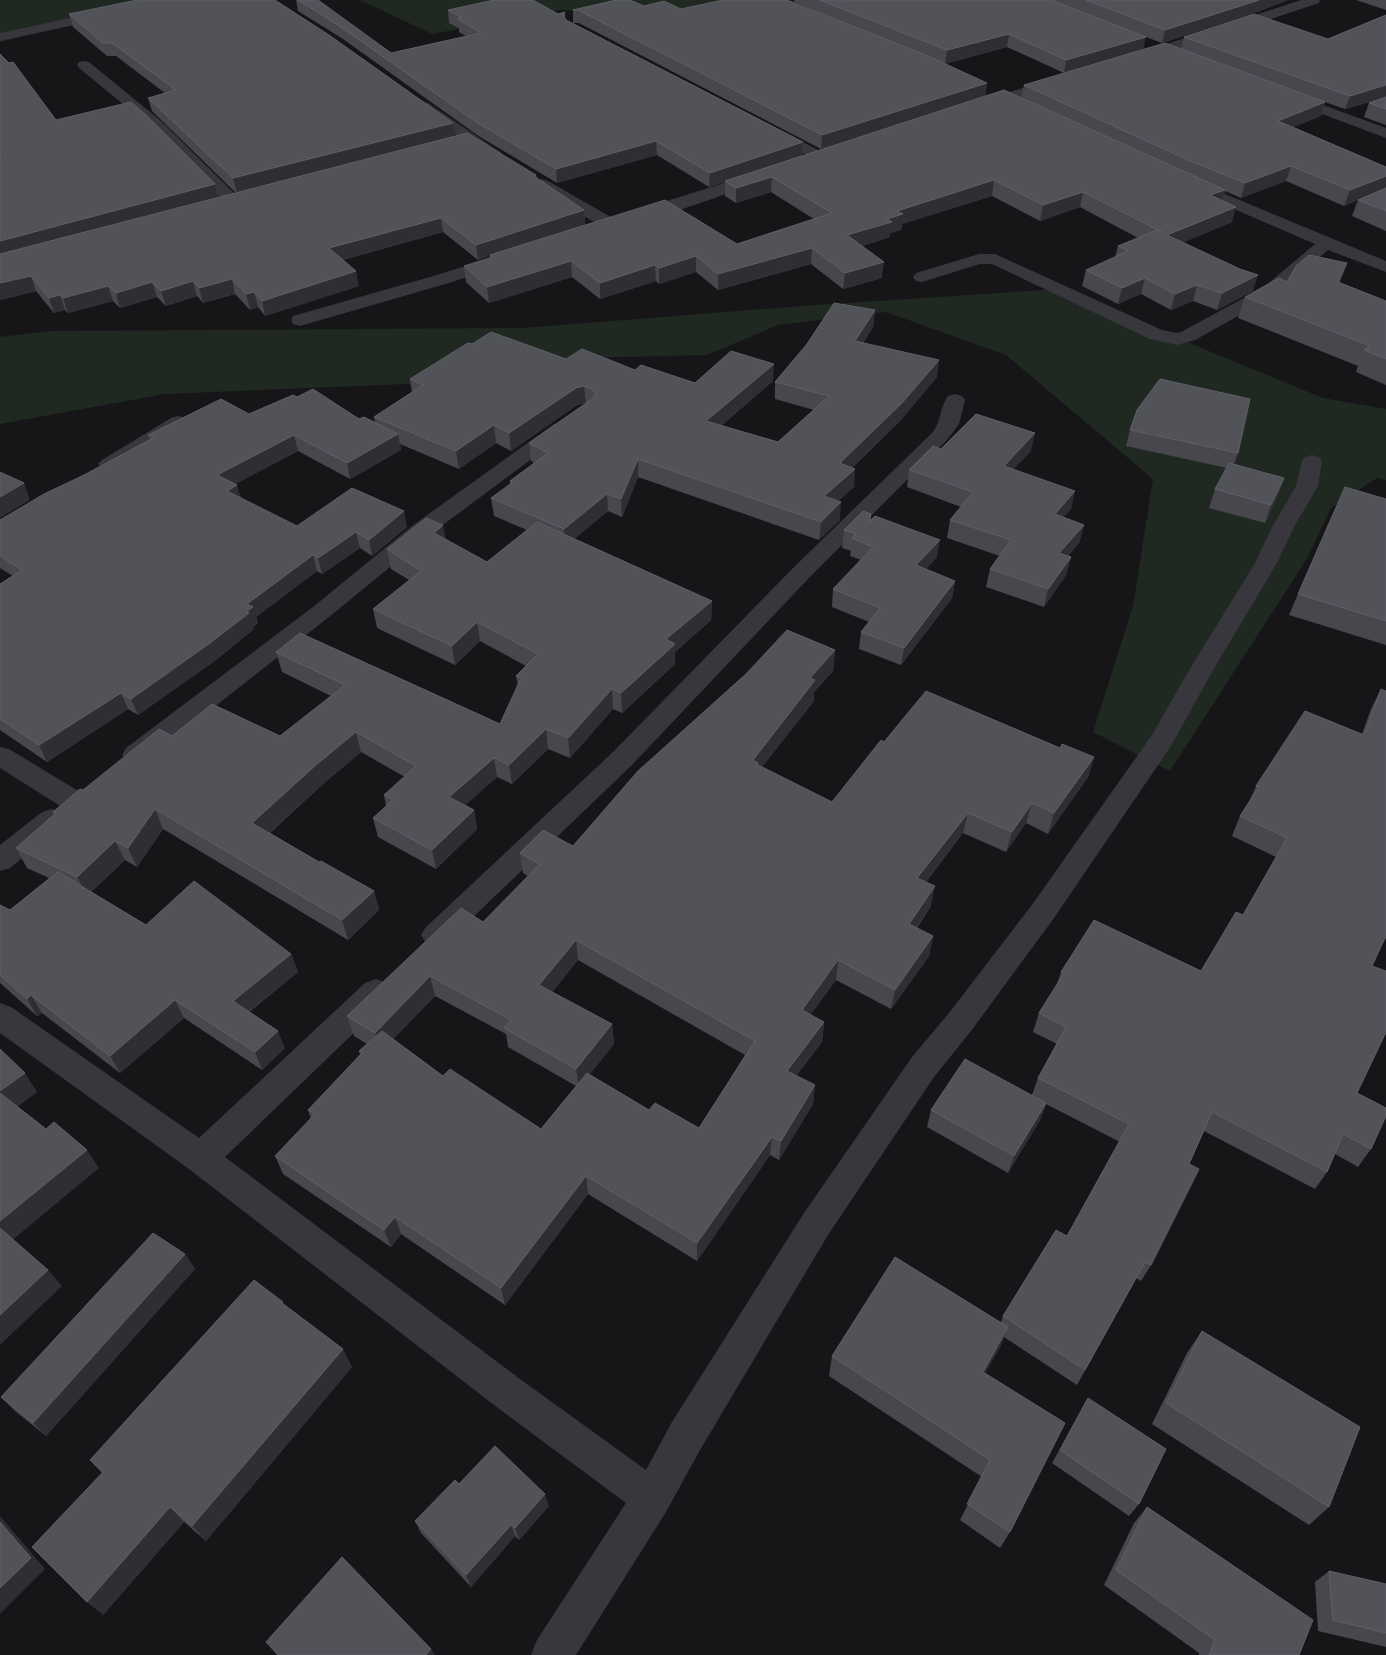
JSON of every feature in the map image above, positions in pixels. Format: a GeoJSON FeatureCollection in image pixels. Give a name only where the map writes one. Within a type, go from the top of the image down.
{"type":"FeatureCollection","features":[{"type":"Feature","properties":{"kind":"street"},"geometry":{"type":"LineString","coordinates":[[0,37],[172,0]]}},
{"type":"Feature","properties":{"kind":"street"},"geometry":{"type":"LineString","coordinates":[[1125,62],[1314,0]]}},
{"type":"Feature","properties":{"kind":"street"},"geometry":{"type":"LineString","coordinates":[[1144,43],[1180,57]]}},
{"type":"Feature","properties":{"kind":"street"},"geometry":{"type":"LineString","coordinates":[[84,65],[156,124],[232,201]]}},
{"type":"Feature","properties":{"kind":"street"},"geometry":{"type":"LineString","coordinates":[[960,111],[1070,78]]}},
{"type":"Feature","properties":{"kind":"street"},"geometry":{"type":"LineString","coordinates":[[980,87],[1026,108]]}},
{"type":"Feature","properties":{"kind":"street"},"geometry":{"type":"LineString","coordinates":[[1271,90],[1386,133]]}},
{"type":"Feature","properties":{"kind":"street"},"geometry":{"type":"LineString","coordinates":[[408,95],[471,140],[505,160]]}},
{"type":"Feature","properties":{"kind":"street"},"geometry":{"type":"LineString","coordinates":[[1343,117],[1360,111]]}},
{"type":"Feature","properties":{"kind":"street"},"geometry":{"type":"LineString","coordinates":[[759,124],[821,156]]}},
{"type":"Feature","properties":{"kind":"street"},"geometry":{"type":"LineString","coordinates":[[452,144],[471,140]]}},
{"type":"Feature","properties":{"kind":"street"},"geometry":{"type":"LineString","coordinates":[[796,164],[838,151]]}},
{"type":"Feature","properties":{"kind":"street"},"geometry":{"type":"LineString","coordinates":[[591,230],[671,208],[770,173]]}},
{"type":"Feature","properties":{"kind":"street"},"geometry":{"type":"LineString","coordinates":[[530,176],[610,224]]}},
{"type":"Feature","properties":{"kind":"street"},"geometry":{"type":"LineString","coordinates":[[1177,179],[1386,267]]}},
{"type":"Feature","properties":{"kind":"street"},"geometry":{"type":"LineString","coordinates":[[214,206],[252,196]]}},
{"type":"Feature","properties":{"kind":"street"},"geometry":{"type":"LineString","coordinates":[[922,277],[979,259],[995,259],[1157,335],[1177,339],[1188,336],[1270,291],[1326,243]]}},
{"type":"Feature","properties":{"kind":"street"},"geometry":{"type":"LineString","coordinates":[[300,320],[443,279],[517,255]]}},
{"type":"Feature","properties":{"kind":"street"},"geometry":{"type":"LineString","coordinates":[[418,952],[622,759],[800,574],[940,436],[949,424],[955,400]]}},
{"type":"Feature","properties":{"kind":"street"},"geometry":{"type":"LineString","coordinates":[[121,766],[321,612],[420,531],[492,476],[577,417]]}},
{"type":"Feature","properties":{"kind":"street"},"geometry":{"type":"LineString","coordinates":[[93,474],[178,422]]}},
{"type":"Feature","properties":{"kind":"street"},"geometry":{"type":"LineString","coordinates":[[552,1655],[652,1498],[686,1436],[816,1224],[923,1067],[960,1022],[1044,910],[1162,740],[1200,672],[1266,564],[1283,527],[1306,486],[1312,461]]}},
{"type":"Feature","properties":{"kind":"street"},"geometry":{"type":"LineString","coordinates":[[0,756],[82,796],[0,860]]}},
{"type":"Feature","properties":{"kind":"street"},"geometry":{"type":"LineString","coordinates":[[201,1158],[397,972]]}},
{"type":"Feature","properties":{"kind":"street"},"geometry":{"type":"LineString","coordinates":[[0,1016],[201,1158],[507,1392],[652,1498]]}},
{"type":"Feature","properties":{"kind":"shaded area"},"geometry":{"type":"Polygon","coordinates":[[[0,0],[159,0],[0,42],[0,0]]]}},
{"type":"Feature","properties":{"kind":"shaded area"},"geometry":{"type":"Polygon","coordinates":[[[360,0],[776,0],[702,16],[560,10],[432,34],[360,0]]]}},
{"type":"Feature","properties":{"kind":"shaded area"},"geometry":{"type":"Polygon","coordinates":[[[1058,289],[1323,398],[1386,409],[1386,480],[1377,478],[1331,508],[1308,557],[1170,771],[1093,732],[1133,606],[1153,479],[1006,355],[886,312],[778,325],[707,355],[580,358],[529,403],[406,384],[165,394],[0,424],[0,337],[49,331],[523,328],[802,306],[1058,289]]]}},
{"type":"Feature","properties":{"kind":"building"},"geometry":{"type":"Polygon","coordinates":[[[137,0],[275,0],[329,35],[453,123],[233,178],[148,98],[176,90],[112,43],[103,43],[69,14],[137,0]]]}},
{"type":"Feature","properties":{"kind":"building"},"geometry":{"type":"Polygon","coordinates":[[[298,0],[318,0],[391,53],[481,33],[458,19],[462,18],[448,10],[494,0],[533,0],[558,14],[565,12],[566,20],[803,142],[710,173],[656,141],[556,169],[476,122],[341,27],[298,0]]]}},
{"type":"Feature","properties":{"kind":"building"},"geometry":{"type":"Polygon","coordinates":[[[616,0],[630,0],[644,6],[664,1],[681,9],[723,0],[787,0],[928,56],[987,83],[822,135],[578,10],[573,10],[616,0]]]}},
{"type":"Feature","properties":{"kind":"building"},"geometry":{"type":"Polygon","coordinates":[[[820,0],[1051,0],[1146,37],[1066,60],[1009,34],[947,50],[820,0]]]}},
{"type":"Feature","properties":{"kind":"building"},"geometry":{"type":"Polygon","coordinates":[[[1086,0],[1259,0],[1165,30],[1086,0]]]}},
{"type":"Feature","properties":{"kind":"building"},"geometry":{"type":"Polygon","coordinates":[[[1254,14],[1328,39],[1386,15],[1386,85],[1350,96],[1184,37],[1254,14]]]}},
{"type":"Feature","properties":{"kind":"building"},"geometry":{"type":"Polygon","coordinates":[[[1165,43],[1325,102],[1278,121],[1386,167],[1386,176],[1350,190],[1291,166],[1245,183],[1188,160],[1024,85],[1165,43]]]}},
{"type":"Feature","properties":{"kind":"building"},"geometry":{"type":"Polygon","coordinates":[[[0,54],[9,63],[13,62],[56,120],[131,102],[215,184],[0,241],[0,54]]]}},
{"type":"Feature","properties":{"kind":"building"},"geometry":{"type":"Polygon","coordinates":[[[1004,90],[1225,190],[1210,195],[1236,207],[1167,235],[1240,269],[1258,275],[1222,293],[1197,285],[1175,294],[1145,278],[1122,288],[1086,270],[1128,251],[1118,246],[1157,230],[1162,232],[1083,192],[1043,205],[994,180],[897,211],[903,214],[887,219],[892,222],[847,235],[884,262],[845,273],[812,248],[718,274],[696,256],[659,268],[655,265],[600,283],[571,261],[487,287],[464,266],[493,257],[490,255],[665,200],[737,244],[832,213],[772,177],[736,188],[725,181],[1004,90]]]}},
{"type":"Feature","properties":{"kind":"building"},"geometry":{"type":"Polygon","coordinates":[[[1386,97],[1386,109],[1369,103],[1386,97]]]}},
{"type":"Feature","properties":{"kind":"building"},"geometry":{"type":"Polygon","coordinates":[[[467,133],[536,175],[534,176],[584,210],[476,245],[441,218],[329,248],[356,271],[262,301],[254,292],[246,294],[232,279],[199,288],[193,281],[161,291],[152,282],[116,293],[108,286],[63,298],[60,295],[49,298],[31,276],[0,283],[0,254],[467,133]]]}},
{"type":"Feature","properties":{"kind":"building"},"geometry":{"type":"Polygon","coordinates":[[[1386,188],[1386,211],[1358,200],[1386,188]]]}},
{"type":"Feature","properties":{"kind":"building"},"geometry":{"type":"Polygon","coordinates":[[[1309,255],[1347,263],[1338,282],[1386,301],[1386,359],[1364,350],[1370,346],[1245,297],[1279,278],[1287,282],[1296,266],[1309,255]]]}},
{"type":"Feature","properties":{"kind":"building"},"geometry":{"type":"Polygon","coordinates":[[[834,303],[875,310],[855,341],[939,360],[902,403],[840,463],[855,469],[824,496],[841,502],[821,522],[638,459],[621,499],[607,494],[564,529],[491,498],[513,482],[510,481],[548,453],[529,443],[592,399],[596,394],[592,389],[584,386],[576,388],[509,433],[494,425],[456,451],[374,417],[423,385],[410,379],[468,343],[472,344],[491,332],[566,359],[582,349],[635,370],[641,365],[695,383],[731,351],[774,364],[706,421],[778,442],[829,396],[775,382],[807,344],[834,303]]]}},
{"type":"Feature","properties":{"kind":"building"},"geometry":{"type":"Polygon","coordinates":[[[1160,379],[1250,399],[1238,453],[1130,430],[1137,410],[1160,379]]]}},
{"type":"Feature","properties":{"kind":"building"},"geometry":{"type":"Polygon","coordinates":[[[313,389],[359,419],[364,417],[398,434],[347,463],[294,435],[217,475],[237,485],[227,491],[297,526],[352,488],[404,511],[369,540],[356,532],[318,558],[313,555],[247,604],[253,607],[246,612],[249,613],[131,699],[121,693],[39,745],[0,719],[0,584],[22,570],[0,556],[0,520],[44,494],[155,437],[148,435],[221,399],[249,414],[293,395],[297,397],[313,389]]]}},
{"type":"Feature","properties":{"kind":"building"},"geometry":{"type":"Polygon","coordinates":[[[976,414],[1035,433],[1004,466],[1075,491],[1055,514],[1084,525],[1059,553],[1071,557],[1048,589],[990,569],[1011,540],[950,520],[973,492],[909,470],[933,446],[941,449],[976,414]]]}},
{"type":"Feature","properties":{"kind":"building"},"geometry":{"type":"Polygon","coordinates":[[[1229,463],[1284,478],[1271,505],[1215,489],[1229,463]]]}},
{"type":"Feature","properties":{"kind":"building"},"geometry":{"type":"Polygon","coordinates":[[[0,472],[24,483],[0,497],[0,472]]]}},
{"type":"Feature","properties":{"kind":"building"},"geometry":{"type":"Polygon","coordinates":[[[1345,487],[1386,499],[1386,621],[1298,594],[1345,487]]]}},
{"type":"Feature","properties":{"kind":"building"},"geometry":{"type":"Polygon","coordinates":[[[863,511],[871,514],[869,522],[875,516],[940,540],[916,565],[955,581],[904,648],[861,632],[880,608],[833,589],[873,547],[852,538],[856,534],[844,530],[863,511]]]}},
{"type":"Feature","properties":{"kind":"building"},"geometry":{"type":"Polygon","coordinates":[[[426,518],[443,525],[434,533],[487,562],[537,522],[712,601],[666,639],[675,644],[621,693],[612,689],[568,738],[546,729],[509,765],[494,758],[449,797],[474,810],[432,850],[373,818],[393,800],[384,795],[416,766],[356,732],[317,764],[252,823],[374,891],[342,920],[155,809],[128,848],[115,841],[77,877],[16,848],[80,789],[83,790],[159,729],[172,736],[212,704],[280,736],[345,685],[276,652],[300,633],[500,724],[521,678],[516,676],[538,654],[477,622],[452,646],[373,609],[421,571],[387,549],[426,518]]]}},
{"type":"Feature","properties":{"kind":"building"},"geometry":{"type":"Polygon","coordinates":[[[787,630],[835,650],[810,678],[815,680],[753,760],[758,763],[756,764],[832,802],[881,740],[884,742],[926,691],[1060,748],[1062,744],[1094,757],[1054,813],[1032,803],[1012,832],[968,813],[917,878],[935,886],[909,924],[933,936],[895,990],[838,960],[802,1010],[824,1022],[787,1071],[815,1085],[781,1141],[772,1137],[697,1243],[586,1176],[501,1288],[395,1217],[384,1230],[275,1156],[315,1114],[308,1110],[362,1053],[359,1051],[382,1031],[443,1076],[450,1069],[541,1129],[587,1073],[649,1110],[655,1103],[699,1128],[755,1041],[576,940],[539,985],[612,1024],[576,1069],[504,1028],[511,1020],[430,976],[375,1033],[347,1016],[461,908],[483,922],[540,864],[520,853],[543,830],[573,846],[638,771],[746,674],[787,630]]]}},
{"type":"Feature","properties":{"kind":"building"},"geometry":{"type":"Polygon","coordinates":[[[1381,689],[1386,691],[1386,936],[1372,966],[1386,971],[1386,1032],[1357,1093],[1386,1108],[1386,1116],[1371,1149],[1343,1134],[1327,1172],[1212,1112],[1189,1164],[1199,1169],[1151,1265],[1145,1262],[1085,1370],[1003,1316],[1056,1230],[1067,1236],[1129,1124],[1038,1078],[1066,1027],[1039,1013],[1064,973],[1061,972],[1094,920],[1201,971],[1236,912],[1243,915],[1287,838],[1240,816],[1259,787],[1256,786],[1305,711],[1364,735],[1381,689]]]}},
{"type":"Feature","properties":{"kind":"building"},"geometry":{"type":"Polygon","coordinates":[[[58,872],[146,925],[194,881],[291,954],[233,1001],[278,1031],[255,1052],[175,1000],[110,1056],[31,995],[27,999],[0,975],[0,905],[10,910],[58,872]]]}},
{"type":"Feature","properties":{"kind":"building"},"geometry":{"type":"Polygon","coordinates":[[[0,1049],[25,1073],[0,1091],[0,1049]]]}},
{"type":"Feature","properties":{"kind":"building"},"geometry":{"type":"Polygon","coordinates":[[[965,1059],[1046,1103],[1014,1156],[931,1110],[965,1059]]]}},
{"type":"Feature","properties":{"kind":"building"},"geometry":{"type":"Polygon","coordinates":[[[0,1093],[46,1129],[54,1122],[87,1150],[0,1221],[0,1093]]]}},
{"type":"Feature","properties":{"kind":"building"},"geometry":{"type":"Polygon","coordinates":[[[0,1228],[48,1270],[0,1315],[0,1228]]]}},
{"type":"Feature","properties":{"kind":"building"},"geometry":{"type":"Polygon","coordinates":[[[153,1233],[185,1254],[33,1423],[1,1397],[153,1233]]]}},
{"type":"Feature","properties":{"kind":"building"},"geometry":{"type":"Polygon","coordinates":[[[895,1257],[1008,1327],[983,1372],[1065,1423],[1010,1532],[967,1504],[990,1460],[832,1356],[895,1257]]]}},
{"type":"Feature","properties":{"kind":"building"},"geometry":{"type":"Polygon","coordinates":[[[254,1280],[343,1349],[192,1526],[170,1507],[87,1602],[32,1547],[103,1472],[90,1460],[254,1280]]]}},
{"type":"Feature","properties":{"kind":"building"},"geometry":{"type":"Polygon","coordinates":[[[1202,1331],[1360,1427],[1329,1507],[1166,1403],[1202,1331]]]}},
{"type":"Feature","properties":{"kind":"building"},"geometry":{"type":"Polygon","coordinates":[[[1088,1398],[1166,1449],[1139,1504],[1060,1450],[1088,1398]]]}},
{"type":"Feature","properties":{"kind":"building"},"geometry":{"type":"Polygon","coordinates":[[[495,1446],[545,1494],[515,1528],[511,1525],[466,1575],[415,1521],[455,1480],[459,1484],[495,1446]]]}},
{"type":"Feature","properties":{"kind":"building"},"geometry":{"type":"Polygon","coordinates":[[[1147,1507],[1313,1620],[1299,1655],[1209,1655],[1215,1640],[1116,1570],[1147,1507]]]}},
{"type":"Feature","properties":{"kind":"building"},"geometry":{"type":"Polygon","coordinates":[[[0,1522],[31,1558],[0,1588],[0,1522]]]}},
{"type":"Feature","properties":{"kind":"building"},"geometry":{"type":"Polygon","coordinates":[[[342,1557],[431,1649],[426,1655],[278,1655],[266,1642],[342,1557]]]}},
{"type":"Feature","properties":{"kind":"building"},"geometry":{"type":"Polygon","coordinates":[[[1329,1571],[1386,1584],[1386,1633],[1333,1620],[1329,1571]]]}}]}
